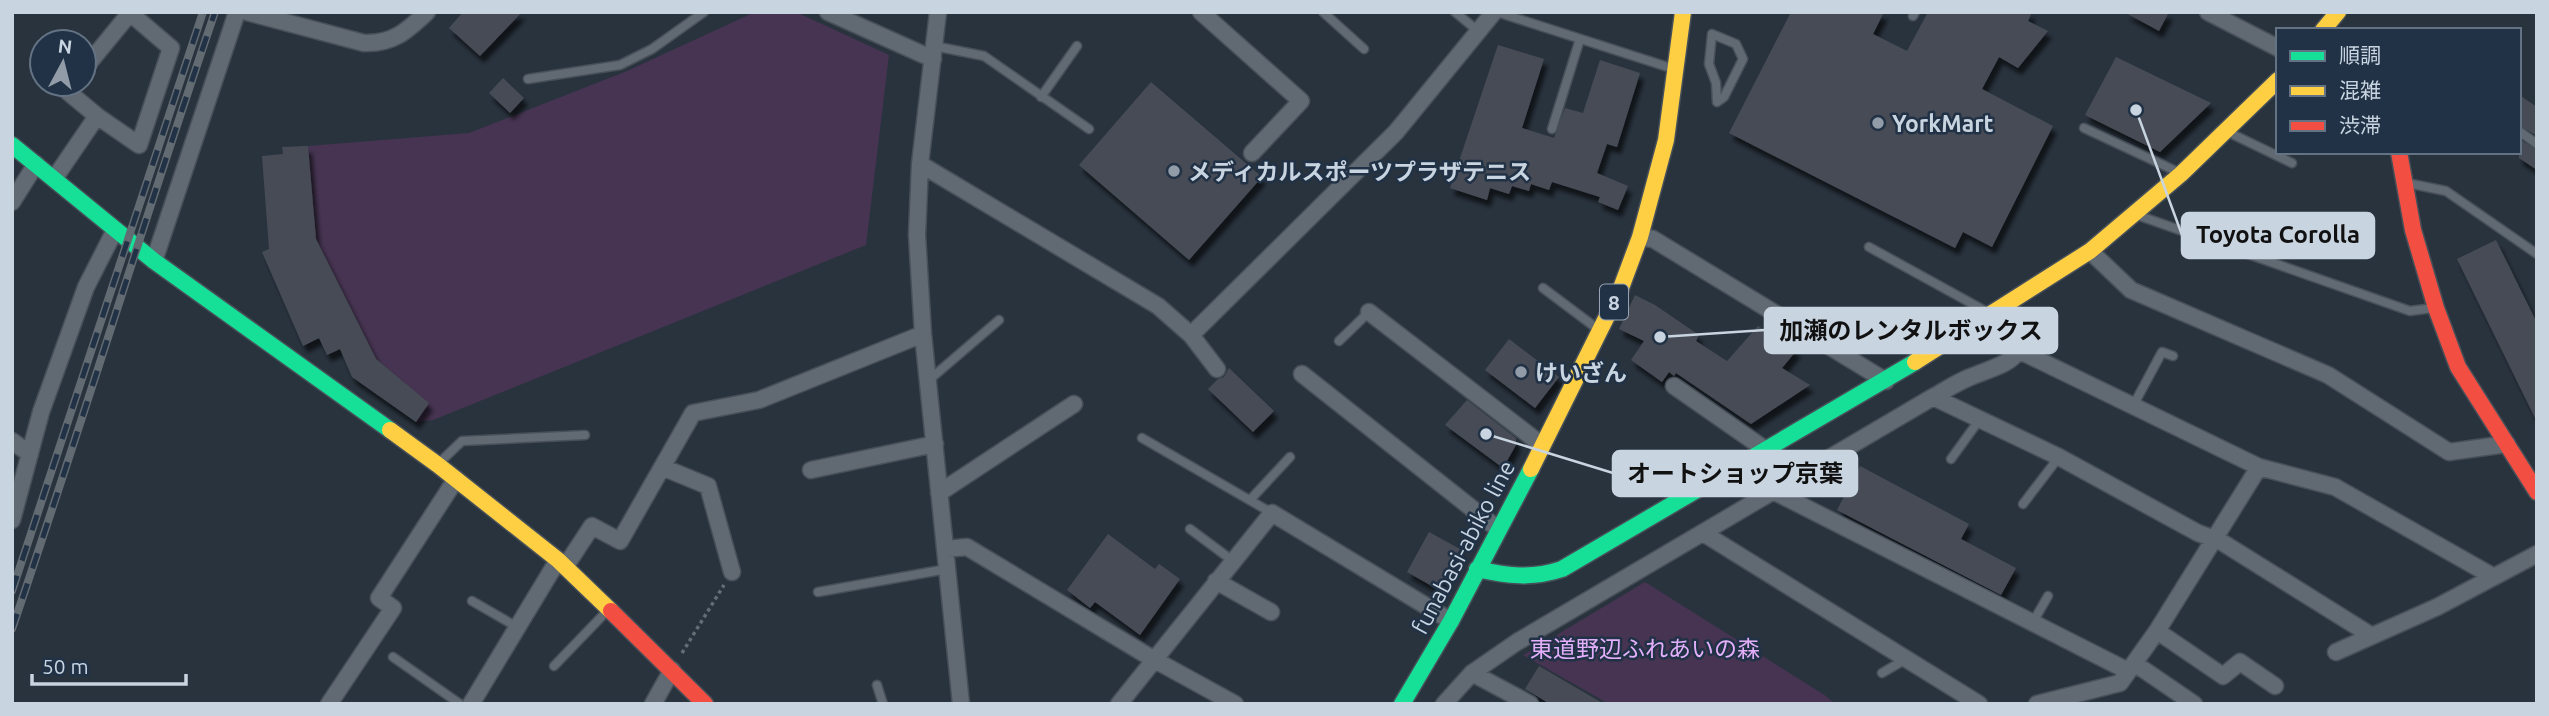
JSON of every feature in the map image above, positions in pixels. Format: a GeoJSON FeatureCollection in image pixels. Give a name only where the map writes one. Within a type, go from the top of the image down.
{"type":"FeatureCollection","features":[{"type":"Feature","properties":{"kind":"street"},"geometry":{"type":"LineString","coordinates":[[155,261],[237,12]]}},
{"type":"Feature","properties":{"kind":"street"},"geometry":{"type":"LineString","coordinates":[[247,12],[364,43],[379,44],[405,33],[427,12]]}},
{"type":"Feature","properties":{"kind":"street"},"geometry":{"type":"LineString","coordinates":[[828,12],[933,53]]}},
{"type":"Feature","properties":{"kind":"street"},"geometry":{"type":"LineString","coordinates":[[938,12],[920,164],[917,235],[923,334],[961,704]]}},
{"type":"Feature","properties":{"kind":"street"},"geometry":{"type":"LineString","coordinates":[[1201,12],[1301,101],[1252,153]]}},
{"type":"Feature","properties":{"kind":"street"},"geometry":{"type":"LineString","coordinates":[[1191,334],[1396,132],[1494,12]]}},
{"type":"Feature","properties":{"kind":"street","name":"funabasi-abiko line"},"geometry":{"type":"LineString","coordinates":[[1402,704],[1451,621],[1601,332],[1640,237],[1666,140],[1683,12]]}},
{"type":"Feature","properties":{"kind":"street"},"geometry":{"type":"LineString","coordinates":[[2208,12],[2276,47]]}},
{"type":"Feature","properties":{"kind":"street"},"geometry":{"type":"LineString","coordinates":[[75,98],[139,145],[171,48],[130,13],[98,52]]}},
{"type":"Feature","properties":{"kind":"street"},"geometry":{"type":"LineString","coordinates":[[2325,28],[2337,14]]}},
{"type":"Feature","properties":{"kind":"street"},"geometry":{"type":"LineString","coordinates":[[1477,569],[1515,578],[1539,578],[1562,569],[1886,381],[2090,251],[2181,174],[2276,82]]}},
{"type":"Feature","properties":{"kind":"street"},"geometry":{"type":"LineString","coordinates":[[54,179],[97,116]]}},
{"type":"Feature","properties":{"kind":"street"},"geometry":{"type":"LineString","coordinates":[[12,145],[155,261],[456,479],[561,564],[705,704]]}},
{"type":"Feature","properties":{"kind":"street"},"geometry":{"type":"LineString","coordinates":[[2399,154],[2413,230],[2436,307],[2458,367],[2537,492]]}},
{"type":"Feature","properties":{"kind":"street"},"geometry":{"type":"LineString","coordinates":[[12,202],[36,164]]}},
{"type":"Feature","properties":{"kind":"street"},"geometry":{"type":"LineString","coordinates":[[920,164],[1158,306],[1191,334],[1217,369]]}},
{"type":"Feature","properties":{"kind":"street"},"geometry":{"type":"LineString","coordinates":[[12,520],[41,412],[86,287],[115,230]]}},
{"type":"Feature","properties":{"kind":"street"},"geometry":{"type":"LineString","coordinates":[[1640,237],[1653,239],[1886,381]]}},
{"type":"Feature","properties":{"kind":"street"},"geometry":{"type":"LineString","coordinates":[[2090,251],[2131,290],[2328,375],[2449,453],[2507,444]]}},
{"type":"Feature","properties":{"kind":"street"},"geometry":{"type":"LineString","coordinates":[[1444,704],[1472,673],[1517,642],[1933,397],[1968,378],[2010,361],[2018,351],[2018,326],[1998,311]]}},
{"type":"Feature","properties":{"kind":"street"},"geometry":{"type":"LineString","coordinates":[[1369,312],[1542,445]]}},
{"type":"Feature","properties":{"kind":"street"},"geometry":{"type":"LineString","coordinates":[[471,704],[517,627],[561,564],[592,526],[620,541],[693,413],[759,400],[923,334]]}},
{"type":"Feature","properties":{"kind":"street"},"geometry":{"type":"LineString","coordinates":[[2018,351],[2259,467],[2335,487],[2494,578]]}},
{"type":"Feature","properties":{"kind":"street"},"geometry":{"type":"LineString","coordinates":[[1302,374],[1498,529]]}},
{"type":"Feature","properties":{"kind":"street"},"geometry":{"type":"LineString","coordinates":[[1674,386],[1766,450]]}},
{"type":"Feature","properties":{"kind":"street"},"geometry":{"type":"LineString","coordinates":[[1933,397],[2059,457],[2198,533],[2220,541],[2372,636]]}},
{"type":"Feature","properties":{"kind":"street"},"geometry":{"type":"LineString","coordinates":[[939,493],[1074,404]]}},
{"type":"Feature","properties":{"kind":"street"},"geometry":{"type":"LineString","coordinates":[[12,441],[30,454]]}},
{"type":"Feature","properties":{"kind":"street"},"geometry":{"type":"LineString","coordinates":[[811,470],[935,444]]}},
{"type":"Feature","properties":{"kind":"street"},"geometry":{"type":"LineString","coordinates":[[662,467],[708,486],[732,572]]}},
{"type":"Feature","properties":{"kind":"street"},"geometry":{"type":"LineString","coordinates":[[2037,704],[2120,682],[2157,631],[2259,467]]}},
{"type":"Feature","properties":{"kind":"street"},"geometry":{"type":"LineString","coordinates":[[334,702],[393,608],[379,598],[456,479]]}},
{"type":"Feature","properties":{"kind":"street"},"geometry":{"type":"LineString","coordinates":[[1773,491],[2033,622],[2131,667],[2194,704]]}},
{"type":"Feature","properties":{"kind":"street"},"geometry":{"type":"LineString","coordinates":[[1119,704],[1272,513],[1451,621]]}},
{"type":"Feature","properties":{"kind":"street"},"geometry":{"type":"LineString","coordinates":[[1703,533],[1979,704]]}},
{"type":"Feature","properties":{"kind":"street"},"geometry":{"type":"LineString","coordinates":[[945,549],[967,547],[1153,659],[1235,704]]}},
{"type":"Feature","properties":{"kind":"street"},"geometry":{"type":"LineString","coordinates":[[2336,652],[2437,607],[2537,554]]}},
{"type":"Feature","properties":{"kind":"street"},"geometry":{"type":"LineString","coordinates":[[1216,582],[1271,612]]}},
{"type":"Feature","properties":{"kind":"street"},"geometry":{"type":"LineString","coordinates":[[2157,631],[2223,676],[2239,662],[2275,686]]}},
{"type":"Feature","properties":{"kind":"street"},"geometry":{"type":"LineString","coordinates":[[653,704],[672,670]]}},
{"type":"Feature","properties":{"kind":"street"},"geometry":{"type":"LineString","coordinates":[[1472,673],[1530,704]]}},
{"type":"Feature","properties":{"kind":"lane"},"geometry":{"type":"LineString","coordinates":[[528,79],[620,65],[652,49],[705,12]]}},
{"type":"Feature","properties":{"kind":"lane"},"geometry":{"type":"LineString","coordinates":[[1323,12],[1364,49]]}},
{"type":"Feature","properties":{"kind":"lane"},"geometry":{"type":"LineString","coordinates":[[1455,12],[1478,31]]}},
{"type":"Feature","properties":{"kind":"lane"},"geometry":{"type":"LineString","coordinates":[[1500,13],[1677,69]]}},
{"type":"Feature","properties":{"kind":"lane"},"geometry":{"type":"LineString","coordinates":[[1712,34],[1736,44],[1743,59],[1724,97],[1717,102],[1716,83],[1709,64],[1712,34]]}},
{"type":"Feature","properties":{"kind":"lane"},"geometry":{"type":"LineString","coordinates":[[1552,129],[1580,39]]}},
{"type":"Feature","properties":{"kind":"lane"},"geometry":{"type":"LineString","coordinates":[[1041,97],[1077,46]]}},
{"type":"Feature","properties":{"kind":"lane"},"geometry":{"type":"LineString","coordinates":[[933,53],[984,56],[1089,129]]}},
{"type":"Feature","properties":{"kind":"lane"},"geometry":{"type":"LineString","coordinates":[[2084,128],[2181,174]]}},
{"type":"Feature","properties":{"kind":"lane"},"geometry":{"type":"LineString","coordinates":[[2227,131],[2292,163]]}},
{"type":"Feature","properties":{"kind":"lane"},"geometry":{"type":"LineString","coordinates":[[2521,132],[2537,144]]}},
{"type":"Feature","properties":{"kind":"lane"},"geometry":{"type":"LineString","coordinates":[[2404,183],[2446,191],[2537,254]]}},
{"type":"Feature","properties":{"kind":"lane"},"geometry":{"type":"LineString","coordinates":[[2134,214],[2410,311],[2436,307]]}},
{"type":"Feature","properties":{"kind":"lane"},"geometry":{"type":"LineString","coordinates":[[1869,247],[1998,311]]}},
{"type":"Feature","properties":{"kind":"lane"},"geometry":{"type":"LineString","coordinates":[[1543,288],[1601,332]]}},
{"type":"Feature","properties":{"kind":"lane"},"geometry":{"type":"LineString","coordinates":[[1339,341],[1369,312]]}},
{"type":"Feature","properties":{"kind":"lane"},"geometry":{"type":"LineString","coordinates":[[929,380],[999,320]]}},
{"type":"Feature","properties":{"kind":"lane"},"geometry":{"type":"LineString","coordinates":[[2133,406],[2161,352],[2173,356]]}},
{"type":"Feature","properties":{"kind":"lane"},"geometry":{"type":"LineString","coordinates":[[1951,458],[1980,419]]}},
{"type":"Feature","properties":{"kind":"lane"},"geometry":{"type":"LineString","coordinates":[[438,465],[462,441],[585,435]]}},
{"type":"Feature","properties":{"kind":"lane"},"geometry":{"type":"LineString","coordinates":[[1142,438],[1272,513]]}},
{"type":"Feature","properties":{"kind":"lane"},"geometry":{"type":"LineString","coordinates":[[1250,500],[1290,457]]}},
{"type":"Feature","properties":{"kind":"lane"},"geometry":{"type":"LineString","coordinates":[[2023,504],[2059,457]]}},
{"type":"Feature","properties":{"kind":"lane"},"geometry":{"type":"LineString","coordinates":[[1190,529],[1233,561]]}},
{"type":"Feature","properties":{"kind":"lane"},"geometry":{"type":"LineString","coordinates":[[818,592],[947,569]]}},
{"type":"Feature","properties":{"kind":"lane"},"geometry":{"type":"LineString","coordinates":[[2033,622],[2048,596]]}},
{"type":"Feature","properties":{"kind":"lane"},"geometry":{"type":"LineString","coordinates":[[472,601],[517,627]]}},
{"type":"Feature","properties":{"kind":"lane"},"geometry":{"type":"LineString","coordinates":[[554,666],[609,609]]}},
{"type":"Feature","properties":{"kind":"lane"},"geometry":{"type":"LineString","coordinates":[[393,657],[460,704]]}},
{"type":"Feature","properties":{"kind":"lane"},"geometry":{"type":"LineString","coordinates":[[1882,673],[1906,659]]}},
{"type":"Feature","properties":{"kind":"lane"},"geometry":{"type":"LineString","coordinates":[[877,685],[883,704]]}},
{"type":"Feature","properties":{"kind":"path"},"geometry":{"type":"LineString","coordinates":[[672,670],[732,572]]}},
{"type":"Feature","properties":{"kind":"green space"},"geometry":{"type":"Polygon","coordinates":[[[755,12],[796,12],[889,55],[866,245],[433,420],[416,422],[428,403],[376,359],[316,239],[308,146],[469,133],[627,71],[755,12]]]}},
{"type":"Feature","properties":{"kind":"green space","name":"東道野辺ふれあいの森"},"geometry":{"type":"Polygon","coordinates":[[[1645,582],[1835,704],[1609,704],[1523,655],[1645,582]]]}},
{"type":"Feature","properties":{"kind":"building"},"geometry":{"type":"Polygon","coordinates":[[[463,12],[522,12],[480,56],[449,28],[463,12]]]}},
{"type":"Feature","properties":{"kind":"building"},"geometry":{"type":"Polygon","coordinates":[[[1791,12],[1884,12],[1873,34],[1907,51],[1928,12],[2032,12],[2028,21],[2048,31],[2018,68],[1999,57],[1982,89],[2053,126],[1992,247],[1963,232],[1955,248],[1729,133],[1791,12]]]}},
{"type":"Feature","properties":{"kind":"building"},"geometry":{"type":"Polygon","coordinates":[[[2124,12],[2169,12],[2159,31],[2124,12]]]}},
{"type":"Feature","properties":{"kind":"building"},"geometry":{"type":"Polygon","coordinates":[[[1498,45],[1544,59],[1522,128],[1554,138],[1565,108],[1583,113],[1600,60],[1640,73],[1617,147],[1607,144],[1597,173],[1628,186],[1618,210],[1598,202],[1600,197],[1552,182],[1549,190],[1531,184],[1529,191],[1512,186],[1509,194],[1490,188],[1487,200],[1450,188],[1498,45]]]}},
{"type":"Feature","properties":{"kind":"building"},"geometry":{"type":"Polygon","coordinates":[[[2116,57],[2211,103],[2160,152],[2085,115],[2116,57]]]}},
{"type":"Feature","properties":{"kind":"building"},"geometry":{"type":"Polygon","coordinates":[[[503,78],[524,98],[510,113],[489,93],[503,78]]]}},
{"type":"Feature","properties":{"kind":"building"},"geometry":{"type":"Polygon","coordinates":[[[1151,82],[1262,177],[1189,260],[1079,165],[1151,82]]]}},
{"type":"Feature","properties":{"kind":"building"},"geometry":{"type":"Polygon","coordinates":[[[2521,96],[2537,107],[2537,136],[2521,126],[2521,96]]]}},
{"type":"Feature","properties":{"kind":"building"},"geometry":{"type":"Polygon","coordinates":[[[2521,140],[2537,150],[2537,170],[2519,158],[2521,140]]]}},
{"type":"Feature","properties":{"kind":"building"},"geometry":{"type":"Polygon","coordinates":[[[308,146],[316,239],[376,359],[429,403],[416,422],[352,377],[340,349],[327,355],[319,338],[303,346],[262,252],[269,249],[262,156],[283,154],[282,147],[308,146]]]}},
{"type":"Feature","properties":{"kind":"building"},"geometry":{"type":"Polygon","coordinates":[[[2496,240],[2537,323],[2537,422],[2457,259],[2496,240]]]}},
{"type":"Feature","properties":{"kind":"building"},"geometry":{"type":"Polygon","coordinates":[[[1635,295],[1655,305],[1699,335],[1696,341],[1727,361],[1758,326],[1797,350],[1782,368],[1810,385],[1751,424],[1676,373],[1674,376],[1669,372],[1662,382],[1631,360],[1644,341],[1619,329],[1635,295]]]}},
{"type":"Feature","properties":{"kind":"building"},"geometry":{"type":"Polygon","coordinates":[[[1509,339],[1559,377],[1535,408],[1485,370],[1509,339]]]}},
{"type":"Feature","properties":{"kind":"building"},"geometry":{"type":"Polygon","coordinates":[[[1229,368],[1274,411],[1253,432],[1208,389],[1224,377],[1229,368]]]}},
{"type":"Feature","properties":{"kind":"building"},"geometry":{"type":"Polygon","coordinates":[[[1467,400],[1516,438],[1516,445],[1503,468],[1445,425],[1467,400]]]}},
{"type":"Feature","properties":{"kind":"building"},"geometry":{"type":"Polygon","coordinates":[[[1860,466],[1969,524],[1961,539],[2016,568],[2001,595],[1837,510],[1860,466]]]}},
{"type":"Feature","properties":{"kind":"building"},"geometry":{"type":"Polygon","coordinates":[[[1429,532],[1460,549],[1437,589],[1407,572],[1429,532]]]}},
{"type":"Feature","properties":{"kind":"building"},"geometry":{"type":"Polygon","coordinates":[[[1108,534],[1155,569],[1159,564],[1180,579],[1140,635],[1095,602],[1090,608],[1067,590],[1108,534]]]}},
{"type":"Feature","properties":{"kind":"building"},"geometry":{"type":"Polygon","coordinates":[[[1539,666],[1604,704],[1550,704],[1525,689],[1539,666]]]}},
{"type":"Feature","properties":{"kind":"railway"},"geometry":{"type":"LineString","coordinates":[[12,591],[203,12]]}},
{"type":"Feature","properties":{"kind":"railway"},"geometry":{"type":"LineString","coordinates":[[12,629],[215,12]]}},
{"type":"Feature","properties":{"kind":"traffic: fast"},"geometry":{"type":"LineString","coordinates":[[12,145],[154,261],[390,430]]}},
{"type":"Feature","properties":{"kind":"traffic: fast"},"geometry":{"type":"LineString","coordinates":[[1477,569],[1520,575],[1562,569],[1915,362]]}},
{"type":"Feature","properties":{"kind":"traffic: fast"},"geometry":{"type":"LineString","coordinates":[[1402,704],[1451,621],[1531,469]]}},
{"type":"Feature","properties":{"kind":"traffic: slow"},"geometry":{"type":"LineString","coordinates":[[1531,469],[1621,288],[1640,237],[1666,140],[1683,12]]}},
{"type":"Feature","properties":{"kind":"traffic: slow"},"geometry":{"type":"LineString","coordinates":[[2325,28],[2338,12]]}},
{"type":"Feature","properties":{"kind":"traffic: slow"},"geometry":{"type":"LineString","coordinates":[[1915,362],[2090,251],[2181,174],[2276,82]]}},
{"type":"Feature","properties":{"kind":"traffic: slow"},"geometry":{"type":"LineString","coordinates":[[390,430],[558,560],[611,611]]}},
{"type":"Feature","properties":{"kind":"traffic: jam"},"geometry":{"type":"LineString","coordinates":[[2399,154],[2413,230],[2436,308],[2458,367],[2537,492]]}},
{"type":"Feature","properties":{"kind":"traffic: jam"},"geometry":{"type":"LineString","coordinates":[[611,611],[705,704]]}},
{"type":"Feature","properties":{"kind":"place","name":"Toyota Corolla"},"geometry":{"type":"Point","coordinates":[2136,110]}},
{"type":"Feature","properties":{"kind":"place","name":"YorkMart"},"geometry":{"type":"Point","coordinates":[1878,123]}},
{"type":"Feature","properties":{"kind":"place","name":"メディカルスポーツプラザテニス"},"geometry":{"type":"Point","coordinates":[1174,171]}},
{"type":"Feature","properties":{"kind":"place","name":"加瀬のレンタルボックス"},"geometry":{"type":"Point","coordinates":[1660,337]}},
{"type":"Feature","properties":{"kind":"place","name":"けいざん"},"geometry":{"type":"Point","coordinates":[1521,372]}},
{"type":"Feature","properties":{"kind":"place","name":"オートショップ京葉"},"geometry":{"type":"Point","coordinates":[1486,434]}}]}
